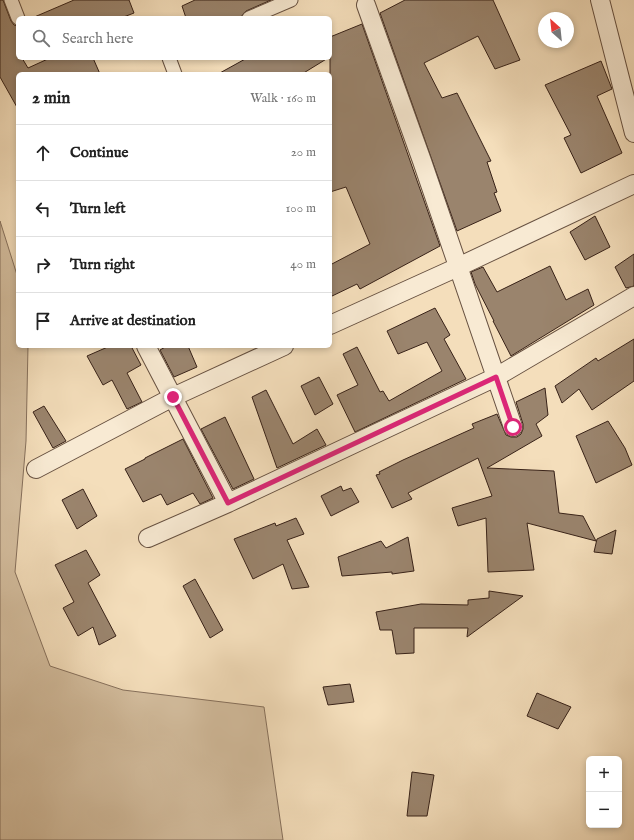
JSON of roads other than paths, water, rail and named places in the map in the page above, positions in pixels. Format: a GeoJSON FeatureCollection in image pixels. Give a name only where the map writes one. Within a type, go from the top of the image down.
{"type":"FeatureCollection","features":[{"type":"Feature","properties":{"kind":"street"},"geometry":{"type":"LineString","coordinates":[[11,0],[17,16]]}},
{"type":"Feature","properties":{"kind":"street"},"geometry":{"type":"LineString","coordinates":[[254,16],[291,0]]}},
{"type":"Feature","properties":{"kind":"street"},"geometry":{"type":"LineString","coordinates":[[600,0],[634,133]]}},
{"type":"Feature","properties":{"kind":"street"},"geometry":{"type":"LineString","coordinates":[[366,5],[513,427]]}},
{"type":"Feature","properties":{"kind":"street"},"geometry":{"type":"LineString","coordinates":[[170,60],[174,72]]}},
{"type":"Feature","properties":{"kind":"street"},"geometry":{"type":"LineString","coordinates":[[332,324],[458,267],[634,184]]}},
{"type":"Feature","properties":{"kind":"street"},"geometry":{"type":"LineString","coordinates":[[148,538],[228,503],[496,377],[634,296]]}},
{"type":"Feature","properties":{"kind":"street"},"geometry":{"type":"LineString","coordinates":[[147,348],[228,503]]}},
{"type":"Feature","properties":{"kind":"street"},"geometry":{"type":"LineString","coordinates":[[36,469],[173,397],[280,348]]}}]}
